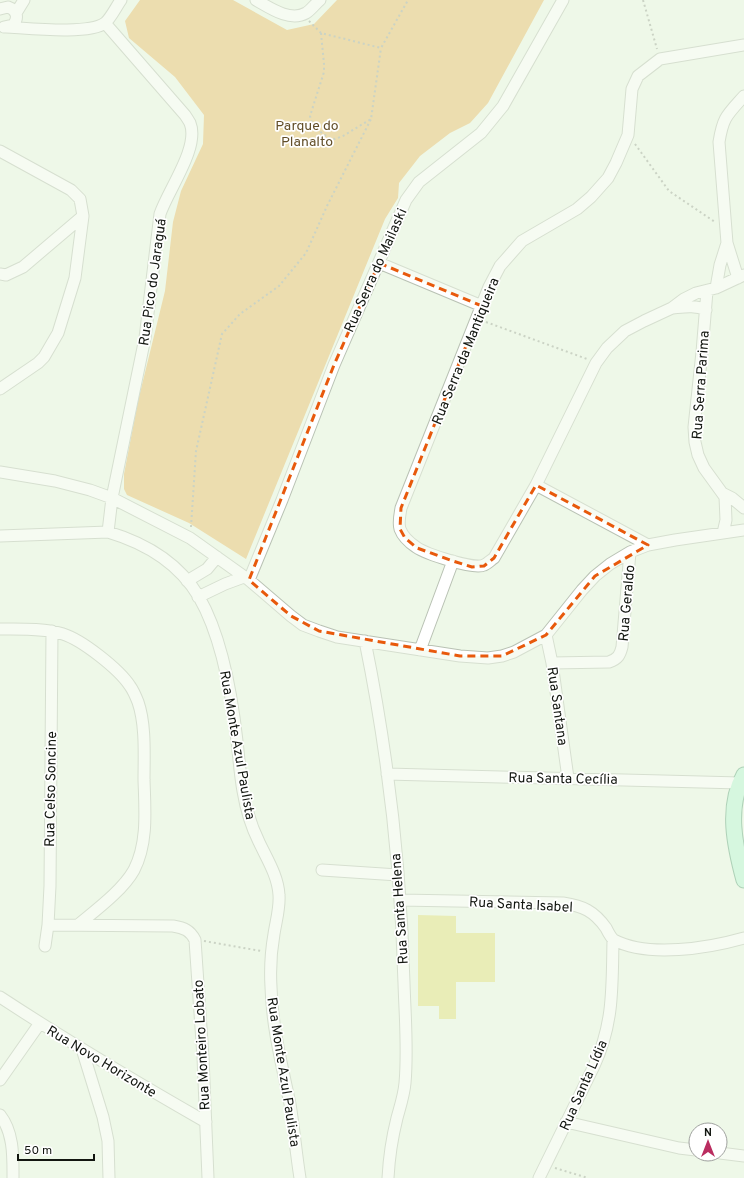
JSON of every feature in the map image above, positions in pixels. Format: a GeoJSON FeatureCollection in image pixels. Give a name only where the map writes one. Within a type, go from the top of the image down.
{"type":"FeatureCollection","features":[{"type":"Feature","properties":{"kind":"main road"},"geometry":{"type":"LineString","coordinates":[[742,779],[735,799],[734,814],[735,842],[744,880]]}},
{"type":"Feature","properties":{"kind":"street"},"geometry":{"type":"LineString","coordinates":[[1,8],[10,0]]}},
{"type":"Feature","properties":{"kind":"street"},"geometry":{"type":"LineString","coordinates":[[2,26],[13,25],[17,18],[16,14],[24,0]]}},
{"type":"Feature","properties":{"kind":"street"},"geometry":{"type":"LineString","coordinates":[[2,26],[66,30],[91,28],[105,23],[121,0]]}},
{"type":"Feature","properties":{"kind":"street"},"geometry":{"type":"LineString","coordinates":[[256,0],[277,12],[297,15],[312,8],[320,0]]}},
{"type":"Feature","properties":{"kind":"street","name":"Rua Serra do Mailaski"},"geometry":{"type":"LineString","coordinates":[[246,578],[282,500],[334,365],[406,200],[419,182],[481,133],[503,106],[562,0]]}},
{"type":"Feature","properties":{"kind":"street"},"geometry":{"type":"LineString","coordinates":[[1,8],[8,7],[14,10],[16,14],[41,29]]}},
{"type":"Feature","properties":{"kind":"street","name":"Rua Pico do Jaraguá"},"geometry":{"type":"LineString","coordinates":[[105,23],[185,115],[191,124],[192,134],[191,145],[186,160],[164,202],[160,214],[146,338],[112,498],[108,532]]}},
{"type":"Feature","properties":{"kind":"street","name":"Rua Serra da Mantiqueira"},"geometry":{"type":"LineString","coordinates":[[453,561],[417,548],[405,538],[400,529],[399,517],[401,508],[476,319],[489,287],[500,266],[522,240],[571,212],[592,197],[608,178],[628,135],[632,89],[638,76],[660,59],[744,45]]}},
{"type":"Feature","properties":{"kind":"street"},"geometry":{"type":"LineString","coordinates":[[420,650],[453,561],[472,566],[484,566],[494,558],[536,485],[596,363],[607,348],[625,331],[672,308],[684,299],[696,293],[712,290],[741,277],[727,243],[719,142],[722,126],[726,116],[744,96]]}},
{"type":"Feature","properties":{"kind":"street"},"geometry":{"type":"LineString","coordinates":[[0,151],[71,190],[80,199],[83,216],[75,278],[58,333],[44,357],[38,363],[0,389]]}},
{"type":"Feature","properties":{"kind":"street"},"geometry":{"type":"LineString","coordinates":[[0,274],[6,275],[23,267],[83,216]]}},
{"type":"Feature","properties":{"kind":"street","name":"Rua Serra Parima"},"geometry":{"type":"LineString","coordinates":[[727,243],[706,310],[694,427],[698,455],[704,468],[724,494],[732,498],[744,508]]}},
{"type":"Feature","properties":{"kind":"street"},"geometry":{"type":"LineString","coordinates":[[379,263],[482,306]]}},
{"type":"Feature","properties":{"kind":"street"},"geometry":{"type":"LineString","coordinates":[[672,308],[689,306],[699,307],[706,310]]}},
{"type":"Feature","properties":{"kind":"street"},"geometry":{"type":"LineString","coordinates":[[0,472],[55,481],[90,490],[112,498],[190,538],[246,578],[303,625],[337,637],[460,656],[488,658],[502,656],[524,647],[546,635],[595,576],[610,564],[630,552],[648,545],[744,530]]}},
{"type":"Feature","properties":{"kind":"street"},"geometry":{"type":"LineString","coordinates":[[536,485],[648,545]]}},
{"type":"Feature","properties":{"kind":"street"},"geometry":{"type":"LineString","coordinates":[[723,533],[726,520],[724,494]]}},
{"type":"Feature","properties":{"kind":"street","name":"Rua Monte Azul Paulista"},"geometry":{"type":"LineString","coordinates":[[0,536],[108,532],[131,539],[160,555],[187,581],[198,597],[220,650],[234,714],[246,808],[277,883],[279,896],[278,913],[271,953],[270,986],[272,1008],[290,1105],[300,1178]]}},
{"type":"Feature","properties":{"kind":"street","name":"Rua Geraldo"},"geometry":{"type":"LineString","coordinates":[[552,663],[610,662],[616,660],[622,647],[630,552]]}},
{"type":"Feature","properties":{"kind":"street"},"geometry":{"type":"LineString","coordinates":[[187,581],[207,569],[217,557]]}},
{"type":"Feature","properties":{"kind":"street"},"geometry":{"type":"LineString","coordinates":[[198,597],[225,584],[246,578]]}},
{"type":"Feature","properties":{"kind":"street"},"geometry":{"type":"LineString","coordinates":[[0,629],[52,631],[72,637],[99,655],[118,672],[130,685],[138,703],[142,722],[144,751],[144,822],[143,843],[139,858],[134,871],[126,882],[78,925]]}},
{"type":"Feature","properties":{"kind":"street","name":"Rua Celso Soncine"},"geometry":{"type":"LineString","coordinates":[[45,946],[48,925],[52,631]]}},
{"type":"Feature","properties":{"kind":"street","name":"Rua Santana"},"geometry":{"type":"LineString","coordinates":[[546,635],[552,663],[568,778]]}},
{"type":"Feature","properties":{"kind":"street","name":"Rua Santa Helena"},"geometry":{"type":"LineString","coordinates":[[365,641],[387,774],[398,875],[402,931],[405,1021],[405,1084],[392,1139],[388,1178]]}},
{"type":"Feature","properties":{"kind":"street","name":"Rua Santa Cecília"},"geometry":{"type":"LineString","coordinates":[[387,774],[568,778],[742,779]]}},
{"type":"Feature","properties":{"kind":"street"},"geometry":{"type":"LineString","coordinates":[[322,870],[398,875]]}},
{"type":"Feature","properties":{"kind":"street","name":"Rua Santa Isabel"},"geometry":{"type":"LineString","coordinates":[[400,900],[563,903],[578,906],[590,911],[599,919],[613,940]]}},
{"type":"Feature","properties":{"kind":"street"},"geometry":{"type":"LineString","coordinates":[[48,925],[173,926],[184,928],[191,932],[195,940]]}},
{"type":"Feature","properties":{"kind":"street"},"geometry":{"type":"LineString","coordinates":[[613,940],[634,947],[677,949],[700,948],[744,938]]}},
{"type":"Feature","properties":{"kind":"street","name":"Rua Monteiro Lobato"},"geometry":{"type":"LineString","coordinates":[[195,940],[203,1057],[208,1178]]}},
{"type":"Feature","properties":{"kind":"street","name":"Rua Santa Lídia"},"geometry":{"type":"LineString","coordinates":[[539,1178],[600,1053],[606,1035],[609,1023],[611,998],[613,940]]}},
{"type":"Feature","properties":{"kind":"street","name":"Rua Novo Horizonte"},"geometry":{"type":"LineString","coordinates":[[0,997],[128,1077],[206,1122]]}},
{"type":"Feature","properties":{"kind":"street"},"geometry":{"type":"LineString","coordinates":[[0,1080],[40,1023]]}},
{"type":"Feature","properties":{"kind":"street"},"geometry":{"type":"LineString","coordinates":[[82,1049],[103,1117],[108,1141],[109,1178]]}},
{"type":"Feature","properties":{"kind":"street"},"geometry":{"type":"LineString","coordinates":[[0,1115],[7,1126],[10,1137],[13,1152],[13,1178]]}},
{"type":"Feature","properties":{"kind":"street"},"geometry":{"type":"LineString","coordinates":[[566,1122],[672,1147],[688,1149]]}},
{"type":"Feature","properties":{"kind":"street"},"geometry":{"type":"LineString","coordinates":[[728,1154],[744,1156]]}},
{"type":"Feature","properties":{"kind":"path"},"geometry":{"type":"LineString","coordinates":[[190,538],[196,451],[222,334],[240,314],[279,286],[306,253],[327,206],[371,119],[381,48],[408,0]]}},
{"type":"Feature","properties":{"kind":"path"},"geometry":{"type":"LineString","coordinates":[[643,0],[660,59]]}},
{"type":"Feature","properties":{"kind":"path"},"geometry":{"type":"LineString","coordinates":[[297,15],[321,33],[381,48]]}},
{"type":"Feature","properties":{"kind":"path"},"geometry":{"type":"LineString","coordinates":[[321,33],[324,72],[310,116],[312,123],[315,128],[329,138],[335,138],[343,136],[371,119]]}},
{"type":"Feature","properties":{"kind":"path"},"geometry":{"type":"LineString","coordinates":[[628,135],[669,191],[727,231]]}},
{"type":"Feature","properties":{"kind":"path"},"geometry":{"type":"LineString","coordinates":[[476,319],[596,363]]}},
{"type":"Feature","properties":{"kind":"path"},"geometry":{"type":"LineString","coordinates":[[195,940],[271,953]]}},
{"type":"Feature","properties":{"kind":"path"},"geometry":{"type":"LineString","coordinates":[[546,1165],[588,1178]]}},
{"type":"Feature","properties":{"kind":"highlighted area"},"geometry":{"type":"Polygon","coordinates":[[[379,263],[482,306],[401,508],[400,529],[405,538],[417,548],[453,561],[472,567],[484,566],[494,558],[536,485],[648,545],[595,576],[546,635],[502,656],[460,656],[319,631],[291,616],[249,580],[334,365],[379,263]]]}},
{"type":"Feature","properties":{"kind":"green space","name":"Parque do Planalto"},"geometry":{"type":"Polygon","coordinates":[[[140,0],[233,0],[287,30],[314,24],[337,0],[544,0],[488,103],[470,123],[450,133],[420,156],[399,183],[398,198],[385,219],[246,559],[189,523],[127,495],[124,489],[124,474],[138,401],[165,291],[173,222],[181,191],[203,144],[204,115],[175,77],[129,38],[125,21],[140,0]]]}},
{"type":"Feature","properties":{"kind":"building"},"geometry":{"type":"Polygon","coordinates":[[[418,915],[456,916],[456,933],[495,933],[495,982],[456,982],[456,1019],[439,1019],[439,1006],[418,1006],[418,915]]]}}]}
